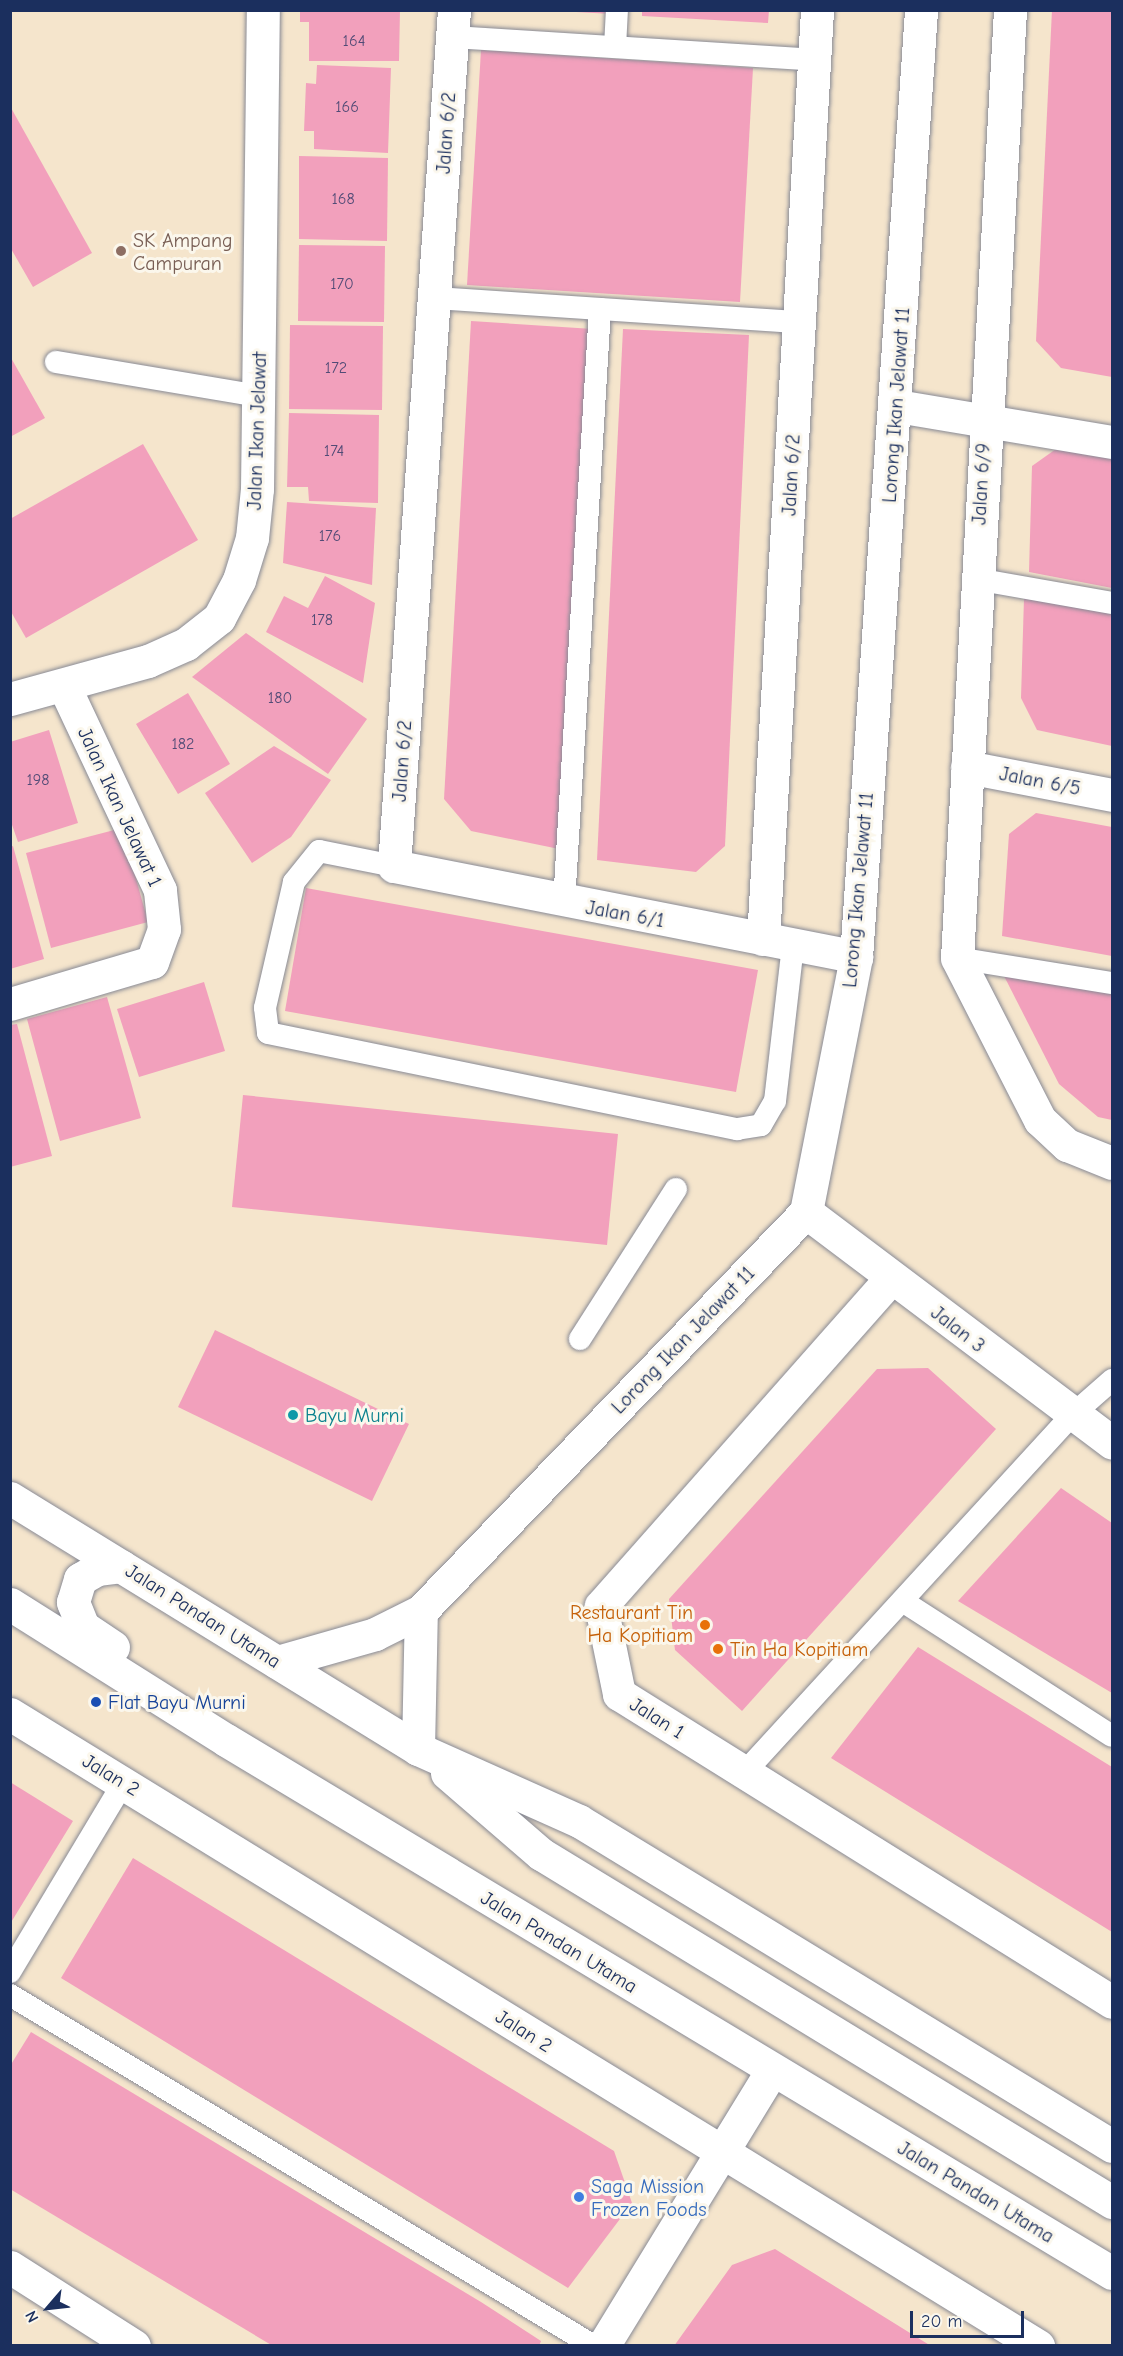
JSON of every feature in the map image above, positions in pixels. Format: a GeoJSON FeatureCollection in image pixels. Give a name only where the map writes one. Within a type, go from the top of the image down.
{"type":"FeatureCollection","features":[{"type":"Feature","properties":{"kind":"street","name":"Jalan Ikan Jelawat"},"geometry":{"type":"LineString","coordinates":[[10,699],[64,686],[186,644],[219,618],[239,580],[252,538],[259,396],[263,10]]}},
{"type":"Feature","properties":{"kind":"street","name":"Jalan 6/2"},"geometry":{"type":"LineString","coordinates":[[778,942],[800,322],[817,10]]}},
{"type":"Feature","properties":{"kind":"street","name":"Lorong Ikan Jelawat 11"},"geometry":{"type":"LineString","coordinates":[[277,1662],[375,1634],[421,1611],[806,1212],[856,957],[897,406],[921,10]]}},
{"type":"Feature","properties":{"kind":"street","name":"Jalan 6/9"},"geometry":{"type":"LineString","coordinates":[[957,958],[984,422],[1010,10]]}},
{"type":"Feature","properties":{"kind":"street","name":"Jalan 6/2"},"geometry":{"type":"LineString","coordinates":[[394,866],[454,24]]}},
{"type":"Feature","properties":{"kind":"street"},"geometry":{"type":"LineString","coordinates":[[897,406],[1113,442]]}},
{"type":"Feature","properties":{"kind":"street","name":"Jalan Ikan Jelawat 1"},"geometry":{"type":"LineString","coordinates":[[10,1004],[152,962],[164,929],[160,890],[64,686]]}},
{"type":"Feature","properties":{"kind":"street","name":"Jalan 6/5"},"geometry":{"type":"LineString","coordinates":[[967,767],[1113,795]]}},
{"type":"Feature","properties":{"kind":"street","name":"Jalan 6/1"},"geometry":{"type":"LineString","coordinates":[[394,866],[564,903],[856,957]]}},
{"type":"Feature","properties":{"kind":"street"},"geometry":{"type":"LineString","coordinates":[[957,958],[1040,1120],[1066,1145],[1113,1163]]}},
{"type":"Feature","properties":{"kind":"street","name":"Jalan 3"},"geometry":{"type":"LineString","coordinates":[[806,1212],[1071,1416],[1113,1443]]}},
{"type":"Feature","properties":{"kind":"street","name":"Jalan 1"},"geometry":{"type":"LineString","coordinates":[[891,1278],[601,1606],[619,1694],[1113,2002]]}},
{"type":"Feature","properties":{"kind":"street","name":"Jalan Pandan Utama"},"geometry":{"type":"LineString","coordinates":[[10,1498],[418,1749],[579,1821],[1113,2146]]}},
{"type":"Feature","properties":{"kind":"street"},"geometry":{"type":"LineString","coordinates":[[122,1566],[97,1569],[80,1579],[73,1602],[83,1627],[195,1700],[225,1740]]}},
{"type":"Feature","properties":{"kind":"street","name":"Jalan Pandan Utama"},"geometry":{"type":"LineString","coordinates":[[10,1604],[225,1740],[1113,2273]]}},
{"type":"Feature","properties":{"kind":"street"},"geometry":{"type":"LineString","coordinates":[[421,1611],[418,1749],[540,1854],[1113,2202]]}},
{"type":"Feature","properties":{"kind":"street","name":"Jalan 2"},"geometry":{"type":"LineString","coordinates":[[10,1714],[1038,2346]]}},
{"type":"Feature","properties":{"kind":"street"},"geometry":{"type":"LineString","coordinates":[[603,2346],[772,2070]]}},
{"type":"Feature","properties":{"kind":"street"},"geometry":{"type":"LineString","coordinates":[[10,2267],[134,2346]]}},
{"type":"Feature","properties":{"kind":"lane"},"geometry":{"type":"LineString","coordinates":[[615,47],[617,10]]}},
{"type":"Feature","properties":{"kind":"lane"},"geometry":{"type":"LineString","coordinates":[[454,24],[615,47],[816,60]]}},
{"type":"Feature","properties":{"kind":"lane"},"geometry":{"type":"LineString","coordinates":[[435,298],[800,322]]}},
{"type":"Feature","properties":{"kind":"lane"},"geometry":{"type":"LineString","coordinates":[[564,903],[600,309]]}},
{"type":"Feature","properties":{"kind":"lane"},"geometry":{"type":"LineString","coordinates":[[56,362],[259,396]]}},
{"type":"Feature","properties":{"kind":"lane"},"geometry":{"type":"LineString","coordinates":[[976,579],[1113,603]]}},
{"type":"Feature","properties":{"kind":"lane"},"geometry":{"type":"LineString","coordinates":[[394,866],[320,851],[294,882],[265,1008],[268,1033],[737,1129],[761,1125],[775,1101],[778,942]]}},
{"type":"Feature","properties":{"kind":"lane"},"geometry":{"type":"LineString","coordinates":[[957,958],[1113,983]]}},
{"type":"Feature","properties":{"kind":"lane"},"geometry":{"type":"LineString","coordinates":[[580,1339],[676,1189]]}},
{"type":"Feature","properties":{"kind":"lane"},"geometry":{"type":"LineString","coordinates":[[744,1773],[1071,1416],[1113,1380]]}},
{"type":"Feature","properties":{"kind":"lane"},"geometry":{"type":"LineString","coordinates":[[903,1602],[1113,1736]]}},
{"type":"Feature","properties":{"kind":"lane"},"geometry":{"type":"LineString","coordinates":[[10,1972],[123,1783]]}},
{"type":"Feature","properties":{"kind":"lane"},"geometry":{"type":"LineString","coordinates":[[10,1995],[594,2346]]}},
{"type":"Feature","properties":{"kind":"building"},"geometry":{"type":"Polygon","coordinates":[[[300,10],[400,10],[399,61],[309,61],[309,22],[300,22],[300,10]]]}},
{"type":"Feature","properties":{"kind":"building"},"geometry":{"type":"Polygon","coordinates":[[[576,10],[612,10],[612,14],[576,12],[576,10]]]}},
{"type":"Feature","properties":{"kind":"building"},"geometry":{"type":"Polygon","coordinates":[[[642,10],[769,10],[768,23],[642,16],[642,10]]]}},
{"type":"Feature","properties":{"kind":"building"},"geometry":{"type":"Polygon","coordinates":[[[1052,10],[1112,10],[1112,377],[1061,368],[1036,341],[1052,10]]]}},
{"type":"Feature","properties":{"kind":"building"},"geometry":{"type":"Polygon","coordinates":[[[481,50],[753,68],[740,302],[467,285],[481,50]]]}},
{"type":"Feature","properties":{"kind":"building"},"geometry":{"type":"Polygon","coordinates":[[[317,65],[391,68],[388,153],[314,149],[314,131],[304,131],[306,83],[316,84],[317,65]]]}},
{"type":"Feature","properties":{"kind":"building"},"geometry":{"type":"Polygon","coordinates":[[[10,106],[92,253],[33,287],[10,247],[10,106]]]}},
{"type":"Feature","properties":{"kind":"building"},"geometry":{"type":"Polygon","coordinates":[[[299,156],[388,158],[387,241],[299,239],[299,156]]]}},
{"type":"Feature","properties":{"kind":"building"},"geometry":{"type":"Polygon","coordinates":[[[299,245],[385,246],[384,322],[298,321],[299,245]]]}},
{"type":"Feature","properties":{"kind":"building"},"geometry":{"type":"Polygon","coordinates":[[[471,321],[593,329],[564,850],[471,831],[444,799],[471,321]]]}},
{"type":"Feature","properties":{"kind":"building"},"geometry":{"type":"Polygon","coordinates":[[[290,325],[383,326],[382,410],[289,409],[290,325]]]}},
{"type":"Feature","properties":{"kind":"building"},"geometry":{"type":"Polygon","coordinates":[[[623,329],[749,335],[725,846],[696,872],[597,860],[623,329]]]}},
{"type":"Feature","properties":{"kind":"building"},"geometry":{"type":"Polygon","coordinates":[[[10,356],[45,418],[10,437],[10,356]]]}},
{"type":"Feature","properties":{"kind":"building"},"geometry":{"type":"Polygon","coordinates":[[[289,413],[379,415],[378,503],[309,501],[308,487],[287,487],[289,413]]]}},
{"type":"Feature","properties":{"kind":"building"},"geometry":{"type":"Polygon","coordinates":[[[143,444],[198,540],[26,638],[10,610],[10,519],[143,444]]]}},
{"type":"Feature","properties":{"kind":"building"},"geometry":{"type":"Polygon","coordinates":[[[1063,444],[1112,456],[1112,588],[1029,572],[1032,466],[1063,444]]]}},
{"type":"Feature","properties":{"kind":"building"},"geometry":{"type":"Polygon","coordinates":[[[287,502],[376,508],[372,585],[283,563],[287,502]]]}},
{"type":"Feature","properties":{"kind":"building"},"geometry":{"type":"Polygon","coordinates":[[[325,576],[375,603],[363,683],[266,632],[284,596],[308,608],[325,576]]]}},
{"type":"Feature","properties":{"kind":"building"},"geometry":{"type":"Polygon","coordinates":[[[1024,598],[1112,614],[1112,746],[1037,730],[1021,698],[1024,598]]]}},
{"type":"Feature","properties":{"kind":"building"},"geometry":{"type":"Polygon","coordinates":[[[246,633],[367,719],[328,774],[192,677],[246,633]]]}},
{"type":"Feature","properties":{"kind":"building"},"geometry":{"type":"Polygon","coordinates":[[[188,693],[230,764],[178,794],[136,724],[188,693]]]}},
{"type":"Feature","properties":{"kind":"building"},"geometry":{"type":"Polygon","coordinates":[[[49,730],[78,823],[18,842],[10,819],[10,742],[49,730]]]}},
{"type":"Feature","properties":{"kind":"building"},"geometry":{"type":"Polygon","coordinates":[[[274,746],[331,780],[291,837],[252,863],[205,793],[274,746]]]}},
{"type":"Feature","properties":{"kind":"building"},"geometry":{"type":"Polygon","coordinates":[[[1036,813],[1112,827],[1112,956],[1002,936],[1009,834],[1036,813]]]}},
{"type":"Feature","properties":{"kind":"building"},"geometry":{"type":"Polygon","coordinates":[[[122,828],[148,922],[51,948],[26,853],[122,828]]]}},
{"type":"Feature","properties":{"kind":"building"},"geometry":{"type":"Polygon","coordinates":[[[13,846],[44,959],[10,969],[10,847],[13,846]]]}},
{"type":"Feature","properties":{"kind":"building"},"geometry":{"type":"Polygon","coordinates":[[[306,888],[758,970],[736,1092],[285,1011],[306,888]]]}},
{"type":"Feature","properties":{"kind":"building"},"geometry":{"type":"Polygon","coordinates":[[[1000,968],[1112,988],[1112,1120],[1098,1117],[1059,1084],[1000,968]]]}},
{"type":"Feature","properties":{"kind":"building"},"geometry":{"type":"Polygon","coordinates":[[[204,982],[225,1051],[139,1077],[117,1009],[204,982]]]}},
{"type":"Feature","properties":{"kind":"building"},"geometry":{"type":"Polygon","coordinates":[[[107,997],[141,1118],[60,1141],[27,1019],[107,997]]]}},
{"type":"Feature","properties":{"kind":"building"},"geometry":{"type":"Polygon","coordinates":[[[17,1024],[52,1156],[10,1167],[10,1025],[17,1024]]]}},
{"type":"Feature","properties":{"kind":"building"},"geometry":{"type":"Polygon","coordinates":[[[243,1095],[618,1134],[607,1245],[232,1207],[243,1095]]]}},
{"type":"Feature","properties":{"kind":"building","name":"Bayu Murni"},"geometry":{"type":"Polygon","coordinates":[[[215,1330],[409,1424],[372,1501],[178,1407],[215,1330]]]}},
{"type":"Feature","properties":{"kind":"building"},"geometry":{"type":"Polygon","coordinates":[[[928,1368],[996,1429],[742,1711],[675,1650],[669,1599],[877,1369],[928,1368]]]}},
{"type":"Feature","properties":{"kind":"building"},"geometry":{"type":"Polygon","coordinates":[[[1061,1488],[1112,1523],[1112,1693],[958,1601],[1061,1488]]]}},
{"type":"Feature","properties":{"kind":"building"},"geometry":{"type":"Polygon","coordinates":[[[918,1647],[1112,1767],[1112,1932],[831,1758],[918,1647]]]}},
{"type":"Feature","properties":{"kind":"building"},"geometry":{"type":"Polygon","coordinates":[[[10,1782],[73,1821],[10,1924],[10,1782]]]}},
{"type":"Feature","properties":{"kind":"building"},"geometry":{"type":"Polygon","coordinates":[[[133,1858],[614,2151],[632,2203],[568,2288],[61,1978],[133,1858]]]}},
{"type":"Feature","properties":{"kind":"building"},"geometry":{"type":"Polygon","coordinates":[[[31,2032],[481,2302],[541,2341],[539,2346],[273,2346],[10,2189],[10,2066],[31,2032]]]}},
{"type":"Feature","properties":{"kind":"building"},"geometry":{"type":"Polygon","coordinates":[[[775,2249],[931,2346],[674,2346],[732,2265],[775,2249]]]}},
{"type":"Feature","properties":{"kind":"place","name":"SK Ampang Campuran"},"geometry":{"type":"Point","coordinates":[121,251]}},
{"type":"Feature","properties":{"kind":"place","name":"Bayu Murni"},"geometry":{"type":"Point","coordinates":[293,1415]}},
{"type":"Feature","properties":{"kind":"place","name":"Restaurant Tin Ha Kopitiam"},"geometry":{"type":"Point","coordinates":[705,1625]}},
{"type":"Feature","properties":{"kind":"place","name":"Tin Ha Kopitiam"},"geometry":{"type":"Point","coordinates":[718,1649]}},
{"type":"Feature","properties":{"kind":"place","name":"Flat Bayu Murni"},"geometry":{"type":"Point","coordinates":[96,1702]}},
{"type":"Feature","properties":{"kind":"place","name":"Saga Mission Frozen Foods"},"geometry":{"type":"Point","coordinates":[579,2197]}}]}
